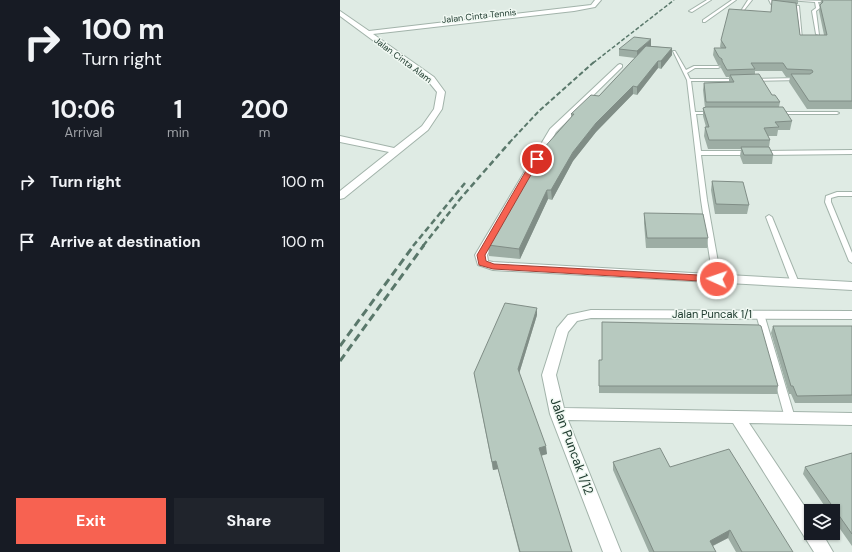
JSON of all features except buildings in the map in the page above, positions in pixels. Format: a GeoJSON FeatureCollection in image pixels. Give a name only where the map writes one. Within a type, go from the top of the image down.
{"type":"FeatureCollection","features":[{"type":"Feature","properties":{"kind":"street","name":"Jalan Cinta Tennis"},"geometry":{"type":"LineString","coordinates":[[365,31],[588,7],[597,2]]}},
{"type":"Feature","properties":{"kind":"street","name":"Jalan Cinta Alam"},"geometry":{"type":"LineString","coordinates":[[340,13],[431,79],[441,92],[438,109],[425,128],[340,196]]}},
{"type":"Feature","properties":{"kind":"street"},"geometry":{"type":"LineString","coordinates":[[620,66],[553,132],[481,255],[482,263],[493,266],[852,286]]}},
{"type":"Feature","properties":{"kind":"street"},"geometry":{"type":"LineString","coordinates":[[340,138],[395,151]]}},
{"type":"Feature","properties":{"kind":"street","name":"Jalan Puncak 1/1"},"geometry":{"type":"LineString","coordinates":[[573,318],[591,314],[852,315]]}},
{"type":"Feature","properties":{"kind":"street","name":"Jalan Puncak 1/12"},"geometry":{"type":"LineString","coordinates":[[573,318],[562,331],[549,375],[558,414],[612,552]]}},
{"type":"Feature","properties":{"kind":"street"},"geometry":{"type":"LineString","coordinates":[[558,414],[852,419]]}},
{"type":"Feature","properties":{"kind":"street"},"geometry":{"type":"LineString","coordinates":[[737,417],[804,521]]}},
{"type":"Feature","properties":{"kind":"street"},"geometry":{"type":"LineString","coordinates":[[816,540],[824,552]]}},
{"type":"Feature","properties":{"kind":"lane"},"geometry":{"type":"LineString","coordinates":[[691,11],[709,0]]}},
{"type":"Feature","properties":{"kind":"lane"},"geometry":{"type":"LineString","coordinates":[[704,21],[734,0]]}},
{"type":"Feature","properties":{"kind":"lane"},"geometry":{"type":"LineString","coordinates":[[740,13],[750,0]]}},
{"type":"Feature","properties":{"kind":"lane"},"geometry":{"type":"LineString","coordinates":[[771,0],[772,3],[798,7],[801,38]]}},
{"type":"Feature","properties":{"kind":"lane"},"geometry":{"type":"LineString","coordinates":[[789,0],[830,2]]}},
{"type":"Feature","properties":{"kind":"lane"},"geometry":{"type":"LineString","coordinates":[[816,2],[818,8],[814,11],[818,34]]}},
{"type":"Feature","properties":{"kind":"lane"},"geometry":{"type":"LineString","coordinates":[[674,52],[689,80],[704,200],[717,279]]}},
{"type":"Feature","properties":{"kind":"lane"},"geometry":{"type":"LineString","coordinates":[[685,72],[694,66],[718,66]]}},
{"type":"Feature","properties":{"kind":"lane"},"geometry":{"type":"LineString","coordinates":[[689,80],[808,79]]}},
{"type":"Feature","properties":{"kind":"lane"},"geometry":{"type":"LineString","coordinates":[[693,113],[716,113]]}},
{"type":"Feature","properties":{"kind":"lane"},"geometry":{"type":"LineString","coordinates":[[769,113],[837,113]]}},
{"type":"Feature","properties":{"kind":"lane"},"geometry":{"type":"LineString","coordinates":[[760,153],[852,152]]}},
{"type":"Feature","properties":{"kind":"lane"},"geometry":{"type":"LineString","coordinates":[[698,153],[752,153]]}},
{"type":"Feature","properties":{"kind":"lane"},"geometry":{"type":"LineString","coordinates":[[852,194],[837,194],[828,197],[828,202],[852,261]]}},
{"type":"Feature","properties":{"kind":"lane"},"geometry":{"type":"LineString","coordinates":[[769,217],[795,283]]}},
{"type":"Feature","properties":{"kind":"lane"},"geometry":{"type":"LineString","coordinates":[[760,314],[790,418]]}},
{"type":"Feature","properties":{"kind":"railway"},"geometry":{"type":"LineString","coordinates":[[593,63],[674,0]]}},
{"type":"Feature","properties":{"kind":"railway"},"geometry":{"type":"LineString","coordinates":[[509,143],[539,111],[594,62]]}},
{"type":"Feature","properties":{"kind":"railway"},"geometry":{"type":"LineString","coordinates":[[423,246],[460,199],[510,142]]}},
{"type":"Feature","properties":{"kind":"railway"},"geometry":{"type":"LineString","coordinates":[[413,246],[465,183]]}},
{"type":"Feature","properties":{"kind":"railway"},"geometry":{"type":"LineString","coordinates":[[340,346],[414,245]]}},
{"type":"Feature","properties":{"kind":"railway"},"geometry":{"type":"LineString","coordinates":[[340,361],[424,245]]}},
{"type":"Feature","properties":{"kind":"route"},"geometry":{"type":"LineString","coordinates":[[537,159],[481,255],[482,263],[493,266],[717,279]]}}]}
